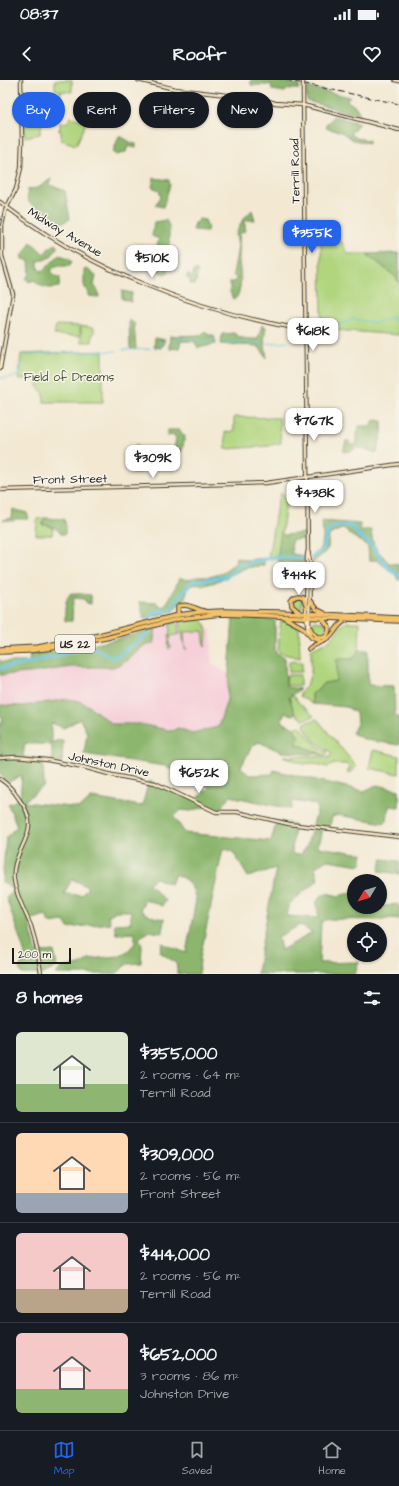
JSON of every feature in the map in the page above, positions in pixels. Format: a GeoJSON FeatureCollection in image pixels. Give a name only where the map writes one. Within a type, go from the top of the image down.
{"type":"FeatureCollection","features":[{"type":"Feature","properties":{"kind":"highway"},"geometry":{"type":"LineString","coordinates":[[307,608],[303,597],[297,596],[291,601],[292,608],[307,615]]}},
{"type":"Feature","properties":{"kind":"highway"},"geometry":{"type":"LineString","coordinates":[[310,601],[316,609],[326,614]]}},
{"type":"Feature","properties":{"kind":"highway"},"geometry":{"type":"LineString","coordinates":[[178,615],[178,607],[182,605],[207,612]]}},
{"type":"Feature","properties":{"kind":"highway","name":"US 22"},"geometry":{"type":"LineString","coordinates":[[0,652],[52,648],[106,638],[178,615],[207,612],[233,611],[307,615],[321,618],[399,619]]}},
{"type":"Feature","properties":{"kind":"highway","name":"US 22"},"geometry":{"type":"LineString","coordinates":[[154,623],[216,614],[281,617],[326,614],[399,619]]}},
{"type":"Feature","properties":{"kind":"highway"},"geometry":{"type":"LineString","coordinates":[[281,617],[302,626],[309,636],[315,640],[324,641]]}},
{"type":"Feature","properties":{"kind":"highway"},"geometry":{"type":"LineString","coordinates":[[310,628],[313,634],[318,638],[326,635],[329,631],[329,627],[321,618]]}},
{"type":"Feature","properties":{"kind":"highway"},"geometry":{"type":"LineString","coordinates":[[309,649],[315,644],[324,641],[340,623],[349,619]]}},
{"type":"Feature","properties":{"kind":"highway","name":"US 22"},"geometry":{"type":"LineString","coordinates":[[0,649],[52,645],[148,625]]}},
{"type":"Feature","properties":{"kind":"street"},"geometry":{"type":"LineString","coordinates":[[0,369],[13,299],[3,260],[1,236],[3,219],[17,186],[21,162],[21,80]]}},
{"type":"Feature","properties":{"kind":"street"},"geometry":{"type":"LineString","coordinates":[[138,80],[175,89],[224,95],[250,95],[275,103],[303,105],[399,130]]}},
{"type":"Feature","properties":{"kind":"street","name":"Terrill Road"},"geometry":{"type":"LineString","coordinates":[[303,80],[308,550],[307,615],[309,636]]}},
{"type":"Feature","properties":{"kind":"street"},"geometry":{"type":"LineString","coordinates":[[395,80],[399,81]]}},
{"type":"Feature","properties":{"kind":"street","name":"Midway Avenue"},"geometry":{"type":"LineString","coordinates":[[0,202],[73,249],[144,284],[192,302],[231,314],[306,330]]}},
{"type":"Feature","properties":{"kind":"street","name":"Front Street"},"geometry":{"type":"LineString","coordinates":[[0,490],[258,484],[399,464]]}},
{"type":"Feature","properties":{"kind":"street","name":"Terrill Road"},"geometry":{"type":"LineString","coordinates":[[308,561],[310,601],[307,615],[310,628],[309,636]]}},
{"type":"Feature","properties":{"kind":"street","name":"Johnston Drive"},"geometry":{"type":"LineString","coordinates":[[0,758],[47,760],[155,783],[216,812],[237,812],[289,824],[399,836]]}},
{"type":"Feature","properties":{"kind":"street"},"geometry":{"type":"LineString","coordinates":[[0,779],[12,789],[24,805],[28,815],[28,833],[16,860],[14,879],[37,946],[41,974]]}},
{"type":"Feature","properties":{"kind":"shaded area"},"geometry":{"type":"Polygon","coordinates":[[[199,619],[199,630],[211,629],[212,664],[228,674],[227,700],[218,727],[192,733],[178,728],[172,731],[140,724],[112,724],[38,703],[23,706],[0,705],[0,675],[30,673],[71,667],[112,667],[122,664],[146,644],[153,644],[156,629],[183,621],[199,619]]]}},
{"type":"Feature","properties":{"kind":"green space"},"geometry":{"type":"Polygon","coordinates":[[[55,80],[72,80],[72,92],[60,92],[55,90],[55,80]]]}},
{"type":"Feature","properties":{"kind":"green space"},"geometry":{"type":"Polygon","coordinates":[[[251,80],[274,80],[299,85],[299,89],[288,89],[285,92],[272,90],[271,84],[251,85],[251,80]]]}},
{"type":"Feature","properties":{"kind":"green space"},"geometry":{"type":"Polygon","coordinates":[[[306,87],[350,97],[346,100],[356,107],[361,116],[307,101],[306,87]]]}},
{"type":"Feature","properties":{"kind":"green space"},"geometry":{"type":"Polygon","coordinates":[[[333,116],[359,123],[350,134],[356,138],[369,140],[369,143],[353,140],[341,132],[326,128],[326,124],[333,116]]]}},
{"type":"Feature","properties":{"kind":"green space"},"geometry":{"type":"Polygon","coordinates":[[[71,117],[73,118],[73,128],[84,128],[76,145],[61,140],[61,131],[58,130],[60,128],[65,128],[65,122],[71,117]]]}},
{"type":"Feature","properties":{"kind":"green space"},"geometry":{"type":"Polygon","coordinates":[[[25,128],[41,128],[40,134],[25,137],[25,128]]]}},
{"type":"Feature","properties":{"kind":"green space"},"geometry":{"type":"Polygon","coordinates":[[[119,136],[131,143],[136,144],[136,148],[128,146],[126,152],[117,155],[113,152],[119,136]]]}},
{"type":"Feature","properties":{"kind":"green space"},"geometry":{"type":"Polygon","coordinates":[[[154,178],[169,180],[170,185],[163,207],[155,205],[161,197],[159,190],[152,187],[154,178]]]}},
{"type":"Feature","properties":{"kind":"green space"},"geometry":{"type":"Polygon","coordinates":[[[51,179],[50,185],[65,191],[70,219],[60,223],[52,222],[45,218],[43,210],[32,205],[27,198],[28,189],[38,188],[51,179]]]}},
{"type":"Feature","properties":{"kind":"green space"},"geometry":{"type":"Polygon","coordinates":[[[252,210],[255,220],[245,220],[245,231],[239,234],[241,283],[237,297],[233,299],[230,292],[230,282],[235,282],[236,278],[233,275],[238,246],[236,234],[243,219],[252,210]]]}},
{"type":"Feature","properties":{"kind":"green space"},"geometry":{"type":"Polygon","coordinates":[[[199,219],[205,220],[208,227],[207,231],[193,230],[195,223],[199,219]]]}},
{"type":"Feature","properties":{"kind":"green space"},"geometry":{"type":"Polygon","coordinates":[[[166,220],[169,226],[170,254],[168,273],[163,274],[153,267],[151,251],[156,249],[159,239],[152,236],[154,222],[166,220]]]}},
{"type":"Feature","properties":{"kind":"green space"},"geometry":{"type":"Polygon","coordinates":[[[321,240],[341,241],[348,254],[367,254],[396,277],[399,283],[399,335],[322,329],[321,240]]]}},
{"type":"Feature","properties":{"kind":"green space"},"geometry":{"type":"Polygon","coordinates":[[[31,242],[44,254],[49,248],[56,244],[58,246],[45,260],[38,261],[38,268],[41,271],[44,270],[59,255],[69,258],[72,261],[70,266],[54,266],[51,272],[54,276],[60,277],[59,287],[45,287],[34,280],[29,282],[26,278],[30,274],[29,261],[21,258],[31,242]]]}},
{"type":"Feature","properties":{"kind":"green space"},"geometry":{"type":"Polygon","coordinates":[[[399,253],[399,283],[396,277],[367,254],[399,253]]]}},
{"type":"Feature","properties":{"kind":"green space"},"geometry":{"type":"Polygon","coordinates":[[[87,269],[96,276],[94,285],[98,291],[99,297],[89,296],[84,285],[84,270],[87,269]]]}},
{"type":"Feature","properties":{"kind":"green space"},"geometry":{"type":"Polygon","coordinates":[[[194,270],[198,271],[195,285],[190,284],[190,279],[186,278],[188,274],[191,277],[193,276],[194,270]]]}},
{"type":"Feature","properties":{"kind":"green space"},"geometry":{"type":"Polygon","coordinates":[[[122,291],[132,293],[131,302],[122,299],[122,291]]]}},
{"type":"Feature","properties":{"kind":"green space"},"geometry":{"type":"Polygon","coordinates":[[[129,320],[134,323],[136,350],[130,348],[129,320]]]}},
{"type":"Feature","properties":{"kind":"green space"},"geometry":{"type":"Polygon","coordinates":[[[56,325],[80,326],[80,336],[54,335],[56,325]]]}},
{"type":"Feature","properties":{"kind":"green space"},"geometry":{"type":"Polygon","coordinates":[[[262,325],[266,327],[264,339],[267,358],[258,346],[221,344],[222,334],[234,333],[242,338],[258,339],[262,325]]]}},
{"type":"Feature","properties":{"kind":"green space"},"geometry":{"type":"Polygon","coordinates":[[[81,326],[94,328],[92,342],[81,342],[81,326]]]}},
{"type":"Feature","properties":{"kind":"green space"},"geometry":{"type":"Polygon","coordinates":[[[205,331],[209,335],[214,335],[216,344],[198,348],[194,341],[181,341],[179,348],[169,349],[170,336],[201,335],[205,331]]]}},
{"type":"Feature","properties":{"kind":"green space"},"geometry":{"type":"Polygon","coordinates":[[[155,338],[165,340],[161,348],[154,347],[155,338]]]}},
{"type":"Feature","properties":{"kind":"green space","name":"Field of Dreams"},"geometry":{"type":"Polygon","coordinates":[[[103,351],[103,402],[44,402],[44,393],[38,388],[38,379],[18,379],[21,354],[103,351]]]}},
{"type":"Feature","properties":{"kind":"green space"},"geometry":{"type":"Polygon","coordinates":[[[234,417],[279,418],[281,443],[270,446],[226,449],[225,432],[234,431],[234,417]]]}},
{"type":"Feature","properties":{"kind":"green space"},"geometry":{"type":"Polygon","coordinates":[[[373,421],[382,421],[382,432],[377,453],[357,447],[351,451],[343,452],[346,441],[349,441],[350,445],[355,445],[359,426],[373,426],[373,421]]]}},
{"type":"Feature","properties":{"kind":"green space"},"geometry":{"type":"Polygon","coordinates":[[[168,430],[180,430],[185,436],[182,451],[176,456],[173,454],[176,438],[174,435],[167,436],[168,430]]]}},
{"type":"Feature","properties":{"kind":"green space"},"geometry":{"type":"Polygon","coordinates":[[[137,444],[136,463],[138,465],[139,473],[133,473],[131,466],[131,454],[137,444]]]}},
{"type":"Feature","properties":{"kind":"green space"},"geometry":{"type":"Polygon","coordinates":[[[281,493],[287,498],[278,555],[268,558],[277,505],[281,493]]]}},
{"type":"Feature","properties":{"kind":"green space"},"geometry":{"type":"Polygon","coordinates":[[[13,509],[27,513],[29,519],[16,519],[13,521],[3,520],[12,518],[13,509]]]}},
{"type":"Feature","properties":{"kind":"green space"},"geometry":{"type":"Polygon","coordinates":[[[45,518],[42,525],[47,525],[53,528],[52,535],[36,535],[37,519],[45,518]]]}},
{"type":"Feature","properties":{"kind":"green space"},"geometry":{"type":"Polygon","coordinates":[[[45,518],[64,519],[66,526],[65,534],[61,534],[53,527],[42,525],[45,518]]]}},
{"type":"Feature","properties":{"kind":"green space"},"geometry":{"type":"Polygon","coordinates":[[[322,521],[360,524],[360,530],[371,530],[374,545],[379,552],[389,563],[399,564],[399,581],[394,573],[376,560],[369,561],[368,546],[349,534],[346,529],[341,529],[329,535],[328,548],[312,563],[312,555],[320,548],[323,541],[322,521]]]}},
{"type":"Feature","properties":{"kind":"green space"},"geometry":{"type":"Polygon","coordinates":[[[281,532],[284,535],[305,533],[305,539],[291,540],[292,554],[304,556],[304,563],[277,561],[281,532]]]}},
{"type":"Feature","properties":{"kind":"green space"},"geometry":{"type":"Polygon","coordinates":[[[236,557],[246,560],[265,558],[264,565],[245,568],[215,582],[202,586],[199,583],[192,585],[187,592],[184,602],[178,604],[174,611],[144,619],[140,602],[157,603],[161,607],[164,607],[180,578],[188,580],[216,575],[225,571],[235,563],[236,557]]]}},
{"type":"Feature","properties":{"kind":"green space"},"geometry":{"type":"Polygon","coordinates":[[[71,593],[91,595],[91,604],[87,603],[84,599],[73,598],[72,621],[65,621],[66,602],[71,593]]]}},
{"type":"Feature","properties":{"kind":"green space"},"geometry":{"type":"Polygon","coordinates":[[[299,597],[302,599],[302,610],[296,609],[292,601],[299,597]]]}},
{"type":"Feature","properties":{"kind":"green space"},"geometry":{"type":"Polygon","coordinates":[[[233,617],[275,620],[275,652],[285,658],[286,687],[300,689],[289,697],[295,714],[285,713],[282,719],[284,723],[294,728],[299,737],[296,743],[325,756],[314,753],[282,752],[259,742],[252,746],[241,767],[249,775],[273,774],[273,770],[364,791],[377,785],[399,790],[399,807],[389,806],[387,820],[384,823],[338,815],[332,817],[329,829],[322,828],[318,847],[363,854],[361,865],[328,860],[315,867],[318,880],[290,903],[287,916],[319,918],[316,903],[319,898],[326,893],[339,896],[347,894],[347,914],[387,914],[387,906],[397,904],[399,906],[399,919],[328,919],[321,922],[319,963],[359,962],[355,974],[257,974],[276,868],[248,877],[233,852],[223,848],[200,958],[199,974],[178,974],[176,963],[160,952],[162,943],[186,953],[196,900],[193,890],[186,880],[175,874],[171,884],[155,878],[149,884],[165,900],[162,906],[145,899],[140,910],[149,916],[164,919],[162,933],[149,931],[139,938],[142,946],[141,963],[127,964],[116,974],[56,974],[61,968],[80,965],[89,959],[118,956],[128,951],[135,943],[135,933],[116,934],[114,924],[131,923],[131,911],[116,911],[108,916],[110,923],[68,928],[64,921],[49,923],[46,915],[28,920],[37,953],[54,951],[57,967],[43,974],[22,974],[19,969],[25,954],[6,897],[13,890],[2,882],[6,837],[17,826],[8,804],[20,799],[22,775],[9,782],[0,775],[0,727],[3,719],[0,715],[0,705],[23,706],[69,699],[79,701],[89,706],[112,724],[140,724],[172,731],[178,728],[192,733],[218,727],[227,700],[233,617]],[[80,719],[64,728],[51,723],[51,742],[63,740],[62,762],[52,760],[52,745],[25,743],[23,757],[43,759],[44,786],[23,802],[80,808],[91,798],[142,806],[149,781],[196,800],[210,787],[165,766],[84,754],[87,733],[80,719]],[[230,796],[219,811],[207,806],[191,811],[181,810],[174,817],[185,833],[271,841],[277,821],[294,824],[292,854],[300,855],[306,848],[317,811],[317,805],[293,801],[291,809],[230,796]],[[72,879],[64,894],[82,895],[88,887],[72,879]],[[300,925],[278,937],[281,950],[312,933],[300,925]]]}},
{"type":"Feature","properties":{"kind":"green space"},"geometry":{"type":"Polygon","coordinates":[[[201,619],[204,622],[207,636],[205,647],[203,631],[184,632],[185,648],[187,649],[185,649],[180,621],[201,619]]]}},
{"type":"Feature","properties":{"kind":"green space"},"geometry":{"type":"Polygon","coordinates":[[[281,619],[299,628],[300,658],[280,653],[278,651],[281,619]]]}},
{"type":"Feature","properties":{"kind":"green space"},"geometry":{"type":"Polygon","coordinates":[[[313,621],[323,622],[327,627],[324,634],[320,636],[313,632],[313,621]]]}},
{"type":"Feature","properties":{"kind":"green space"},"geometry":{"type":"Polygon","coordinates":[[[177,622],[180,634],[170,636],[170,647],[172,647],[169,649],[168,647],[170,630],[169,624],[177,622]]]}},
{"type":"Feature","properties":{"kind":"green space"},"geometry":{"type":"Polygon","coordinates":[[[347,622],[360,622],[359,650],[336,682],[324,683],[312,694],[312,704],[300,696],[300,693],[310,678],[311,650],[329,641],[341,626],[347,622]]]}},
{"type":"Feature","properties":{"kind":"green space"},"geometry":{"type":"Polygon","coordinates":[[[156,629],[153,644],[146,644],[122,664],[113,667],[71,667],[30,673],[0,675],[0,659],[1,662],[29,662],[30,654],[78,648],[156,629]]]}},
{"type":"Feature","properties":{"kind":"green space"},"geometry":{"type":"Polygon","coordinates":[[[359,650],[368,650],[368,685],[394,686],[395,716],[399,717],[399,745],[366,740],[352,733],[357,724],[356,713],[347,707],[312,704],[312,694],[324,683],[336,681],[337,659],[353,659],[359,650]]]}},
{"type":"Feature","properties":{"kind":"green space"},"geometry":{"type":"Polygon","coordinates":[[[289,661],[302,662],[302,672],[289,672],[289,661]]]}},
{"type":"Feature","properties":{"kind":"green space"},"geometry":{"type":"Polygon","coordinates":[[[287,675],[300,675],[300,686],[286,685],[287,675]]]}},
{"type":"Feature","properties":{"kind":"green space"},"geometry":{"type":"Polygon","coordinates":[[[293,695],[299,703],[314,716],[304,720],[295,714],[289,697],[293,695]]]}},
{"type":"Feature","properties":{"kind":"green space"},"geometry":{"type":"Polygon","coordinates":[[[317,719],[356,766],[350,773],[347,772],[350,768],[347,764],[335,764],[327,767],[313,763],[304,764],[284,756],[330,757],[332,753],[314,741],[304,726],[305,723],[317,719]]]}},
{"type":"Feature","properties":{"kind":"green space"},"geometry":{"type":"Polygon","coordinates":[[[300,726],[318,747],[327,751],[325,756],[295,743],[299,737],[294,728],[300,726]]]}},
{"type":"Feature","properties":{"kind":"green space"},"geometry":{"type":"Polygon","coordinates":[[[373,750],[399,756],[399,774],[369,768],[373,750]]]}},
{"type":"Feature","properties":{"kind":"green space"},"geometry":{"type":"Polygon","coordinates":[[[382,859],[399,861],[399,874],[379,871],[382,859]]]}},
{"type":"Feature","properties":{"kind":"waterway"},"geometry":{"type":"LineString","coordinates":[[334,327],[353,319],[375,323],[391,317],[399,316]]}},
{"type":"Feature","properties":{"kind":"waterway"},"geometry":{"type":"LineString","coordinates":[[390,318],[397,322],[399,320]]}},
{"type":"Feature","properties":{"kind":"waterway"},"geometry":{"type":"LineString","coordinates":[[171,340],[184,338],[217,341]]}},
{"type":"Feature","properties":{"kind":"waterway"},"geometry":{"type":"LineString","coordinates":[[155,349],[164,341]]}},
{"type":"Feature","properties":{"kind":"waterway"},"geometry":{"type":"LineString","coordinates":[[223,341],[263,344],[288,342]]}},
{"type":"Feature","properties":{"kind":"waterway"},"geometry":{"type":"LineString","coordinates":[[123,350],[150,349]]}},
{"type":"Feature","properties":{"kind":"waterway"},"geometry":{"type":"LineString","coordinates":[[1,378],[14,377],[20,374],[24,358],[28,355],[117,351]]}},
{"type":"Feature","properties":{"kind":"waterway"},"geometry":{"type":"LineString","coordinates":[[312,557],[323,549],[328,531],[333,527],[349,525],[353,527],[358,535],[373,546],[386,566],[399,576]]}},
{"type":"Feature","properties":{"kind":"waterway"},"geometry":{"type":"LineString","coordinates":[[150,618],[156,611],[168,611],[172,609],[177,599],[193,581],[226,577],[233,572],[238,565],[275,557],[304,558]]}},
{"type":"Feature","properties":{"kind":"waterway"},"geometry":{"type":"LineString","coordinates":[[0,668],[34,662],[91,647],[112,657],[116,657],[149,633],[152,629]]}},
{"type":"Feature","properties":{"kind":"railway"},"geometry":{"type":"LineString","coordinates":[[286,80],[399,104]]}}]}
